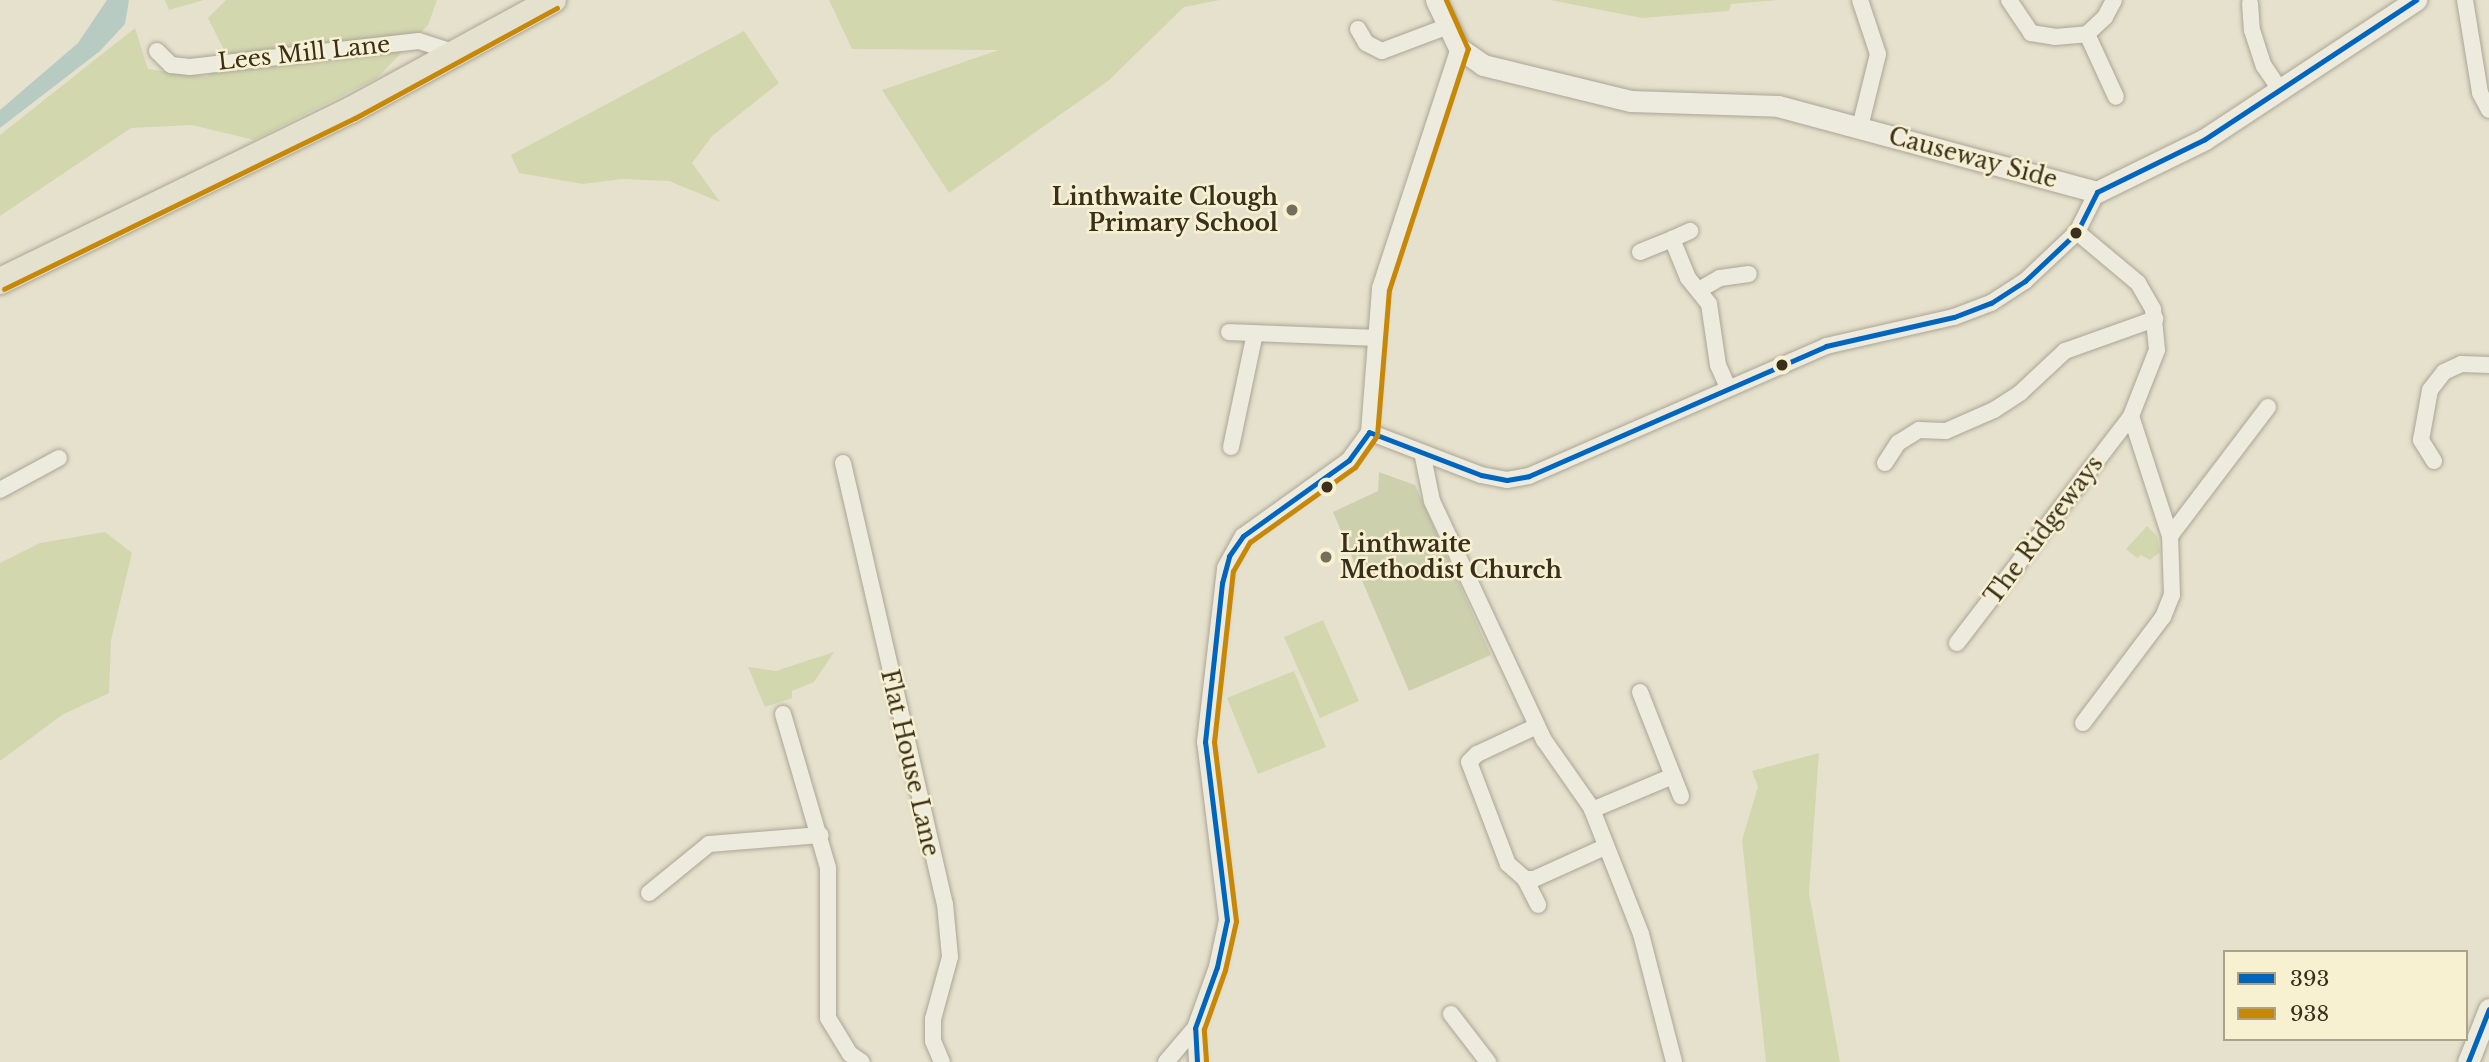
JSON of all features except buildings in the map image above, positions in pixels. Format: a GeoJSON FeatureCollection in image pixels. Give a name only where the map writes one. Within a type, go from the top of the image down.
{"type":"FeatureCollection","features":[{"type":"Feature","properties":{"kind":"main road"},"geometry":{"type":"LineString","coordinates":[[0,281],[351,110],[553,0]]}},
{"type":"Feature","properties":{"kind":"street"},"geometry":{"type":"LineString","coordinates":[[1166,1062],[1195,1028],[1217,967],[1227,920],[1205,742],[1225,568],[1242,536],[1349,460],[1368,432],[1380,288],[1459,48],[1446,27],[1436,0]]}},
{"type":"Feature","properties":{"kind":"street"},"geometry":{"type":"LineString","coordinates":[[1860,0],[1878,54],[1860,127]]}},
{"type":"Feature","properties":{"kind":"street"},"geometry":{"type":"LineString","coordinates":[[2009,0],[2031,33],[2055,37],[2087,34],[2105,17],[2114,0]]}},
{"type":"Feature","properties":{"kind":"street"},"geometry":{"type":"LineString","coordinates":[[1368,432],[1423,457],[1507,480],[1529,476],[1826,346],[1954,317],[1991,303],[2025,281],[2077,232],[2097,192],[2205,139],[2416,0]]}},
{"type":"Feature","properties":{"kind":"street"},"geometry":{"type":"LineString","coordinates":[[2465,0],[2480,93],[2489,110]]}},
{"type":"Feature","properties":{"kind":"street"},"geometry":{"type":"LineString","coordinates":[[2250,3],[2252,30],[2264,66],[2281,90]]}},
{"type":"Feature","properties":{"kind":"street"},"geometry":{"type":"LineString","coordinates":[[1359,29],[1366,43],[1382,51],[1446,27]]}},
{"type":"Feature","properties":{"kind":"street"},"geometry":{"type":"LineString","coordinates":[[2087,34],[2116,97]]}},
{"type":"Feature","properties":{"kind":"street","name":"Lees Mill Lane"},"geometry":{"type":"LineString","coordinates":[[157,51],[171,65],[190,67],[419,41],[456,53]]}},
{"type":"Feature","properties":{"kind":"street","name":"Causeway Side"},"geometry":{"type":"LineString","coordinates":[[1459,48],[1483,65],[1631,101],[1778,106],[2097,192]]}},
{"type":"Feature","properties":{"kind":"street"},"geometry":{"type":"LineString","coordinates":[[1640,253],[1689,231]]}},
{"type":"Feature","properties":{"kind":"street","name":"The Ridgeways"},"geometry":{"type":"LineString","coordinates":[[1957,643],[2131,416],[2157,350],[2155,319],[2138,283],[2101,247],[2077,232]]}},
{"type":"Feature","properties":{"kind":"street"},"geometry":{"type":"LineString","coordinates":[[1672,239],[1688,278],[1709,304],[1718,365],[1728,387]]}},
{"type":"Feature","properties":{"kind":"street"},"geometry":{"type":"LineString","coordinates":[[1699,290],[1720,278],[1749,274]]}},
{"type":"Feature","properties":{"kind":"street"},"geometry":{"type":"LineString","coordinates":[[1885,463],[1898,443],[1919,430],[1945,431],[2003,404],[2065,351],[2155,319]]}},
{"type":"Feature","properties":{"kind":"street"},"geometry":{"type":"LineString","coordinates":[[1229,332],[1376,338]]}},
{"type":"Feature","properties":{"kind":"street"},"geometry":{"type":"LineString","coordinates":[[1231,447],[1255,333]]}},
{"type":"Feature","properties":{"kind":"street"},"geometry":{"type":"LineString","coordinates":[[2434,461],[2421,440],[2430,390],[2444,372],[2461,364],[2489,365]]}},
{"type":"Feature","properties":{"kind":"street"},"geometry":{"type":"LineString","coordinates":[[2170,536],[2268,407]]}},
{"type":"Feature","properties":{"kind":"street"},"geometry":{"type":"LineString","coordinates":[[2083,723],[2164,617],[2175,573],[2170,536],[2131,416]]}},
{"type":"Feature","properties":{"kind":"street"},"geometry":{"type":"LineString","coordinates":[[1423,457],[1432,501],[1537,726],[1592,810],[1641,934],[1674,1062]]}},
{"type":"Feature","properties":{"kind":"street"},"geometry":{"type":"LineString","coordinates":[[0,490],[59,458]]}},
{"type":"Feature","properties":{"kind":"street","name":"Flat House Lane"},"geometry":{"type":"LineString","coordinates":[[843,463],[945,905],[950,957],[933,1018],[933,1041],[942,1062]]}},
{"type":"Feature","properties":{"kind":"street"},"geometry":{"type":"LineString","coordinates":[[1640,692],[1681,796]]}},
{"type":"Feature","properties":{"kind":"street"},"geometry":{"type":"LineString","coordinates":[[783,714],[821,835],[828,869],[828,1018],[850,1054],[862,1062]]}},
{"type":"Feature","properties":{"kind":"street"},"geometry":{"type":"LineString","coordinates":[[1537,726],[1477,754],[1469,762],[1508,864],[1525,879],[1538,905]]}},
{"type":"Feature","properties":{"kind":"street"},"geometry":{"type":"LineString","coordinates":[[1592,810],[1673,776]]}},
{"type":"Feature","properties":{"kind":"street"},"geometry":{"type":"LineString","coordinates":[[649,893],[709,844],[821,835]]}},
{"type":"Feature","properties":{"kind":"street"},"geometry":{"type":"LineString","coordinates":[[1525,879],[1605,847]]}},
{"type":"Feature","properties":{"kind":"street"},"geometry":{"type":"LineString","coordinates":[[2468,1062],[2489,1009]]}},
{"type":"Feature","properties":{"kind":"street"},"geometry":{"type":"LineString","coordinates":[[1451,1014],[1488,1062]]}},
{"type":"Feature","properties":{"kind":"street"},"geometry":{"type":"LineString","coordinates":[[1195,1028],[1197,1062]]}},
{"type":"Feature","properties":{"kind":"green space"},"geometry":{"type":"Polygon","coordinates":[[[165,0],[204,0],[169,10],[165,0]]]}},
{"type":"Feature","properties":{"kind":"green space"},"geometry":{"type":"Polygon","coordinates":[[[226,0],[437,0],[428,25],[377,78],[254,140],[192,125],[131,128],[0,216],[0,135],[135,28],[148,69],[207,77],[225,52],[208,18],[226,0]]]}},
{"type":"Feature","properties":{"kind":"green space"},"geometry":{"type":"Polygon","coordinates":[[[829,0],[1220,0],[1184,7],[1108,81],[949,193],[882,90],[999,50],[852,49],[829,0]]]}},
{"type":"Feature","properties":{"kind":"green space"},"geometry":{"type":"Polygon","coordinates":[[[1550,0],[1779,0],[1731,4],[1729,11],[1642,18],[1550,0]]]}},
{"type":"Feature","properties":{"kind":"green space"},"geometry":{"type":"Polygon","coordinates":[[[744,31],[779,83],[712,136],[692,163],[720,202],[669,181],[622,179],[583,184],[519,173],[511,155],[744,31]]]}},
{"type":"Feature","properties":{"kind":"green space"},"geometry":{"type":"Polygon","coordinates":[[[1379,472],[1415,485],[1491,655],[1409,691],[1333,512],[1378,491],[1379,472]]]}},
{"type":"Feature","properties":{"kind":"green space"},"geometry":{"type":"Polygon","coordinates":[[[2147,526],[2157,536],[2160,552],[2150,560],[2141,555],[2137,558],[2126,549],[2147,526]]]}},
{"type":"Feature","properties":{"kind":"green space"},"geometry":{"type":"Polygon","coordinates":[[[105,532],[132,553],[111,640],[109,693],[62,715],[0,761],[0,563],[40,543],[105,532]]]}},
{"type":"Feature","properties":{"kind":"green space"},"geometry":{"type":"Polygon","coordinates":[[[1323,620],[1359,701],[1320,718],[1284,637],[1323,620]]]}},
{"type":"Feature","properties":{"kind":"green space"},"geometry":{"type":"Polygon","coordinates":[[[834,652],[814,682],[792,691],[792,698],[765,707],[748,667],[776,671],[834,652]]]}},
{"type":"Feature","properties":{"kind":"green space"},"geometry":{"type":"Polygon","coordinates":[[[1294,671],[1326,747],[1258,774],[1227,698],[1294,671]]]}},
{"type":"Feature","properties":{"kind":"green space"},"geometry":{"type":"Polygon","coordinates":[[[1819,753],[1809,893],[1840,1062],[1766,1062],[1742,840],[1758,787],[1752,771],[1819,753]]]}},
{"type":"Feature","properties":{"kind":"shaded area"},"geometry":{"type":"Polygon","coordinates":[[[107,0],[129,0],[125,24],[100,51],[0,128],[0,110],[78,43],[107,0]]]}},
{"type":"Feature","properties":{"kind":"transit line","name":"938"},"geometry":{"type":"LineString","coordinates":[[1206,1061],[1204,1029],[1225,970],[1236,921],[1214,742],[1233,571],[1250,542],[1355,467],[1377,435],[1389,290],[1468,49],[1446,0]]}},
{"type":"Feature","properties":{"kind":"transit line","name":"393"},"geometry":{"type":"LineString","coordinates":[[1197,1062],[1195,1028],[1217,967],[1227,920],[1205,742],[1222,583],[1229,556],[1243,536],[1349,460],[1369,432],[1481,475],[1507,480],[1529,476],[1826,346],[1954,317],[1991,303],[2025,281],[2077,232],[2097,192],[2205,139],[2416,0]]}},
{"type":"Feature","properties":{"kind":"transit line","name":"938"},"geometry":{"type":"LineString","coordinates":[[4,289],[355,118],[557,8]]}},
{"type":"Feature","properties":{"kind":"transit line","name":"393"},"geometry":{"type":"LineString","coordinates":[[2468,1062],[2489,1009]]}},
{"type":"Feature","properties":{"kind":"place","name":"Linthwaite Clough Primary School"},"geometry":{"type":"Point","coordinates":[1292,210]}},
{"type":"Feature","properties":{"kind":"place","name":"Linthwaite Methodist Church"},"geometry":{"type":"Point","coordinates":[1326,557]}}]}
